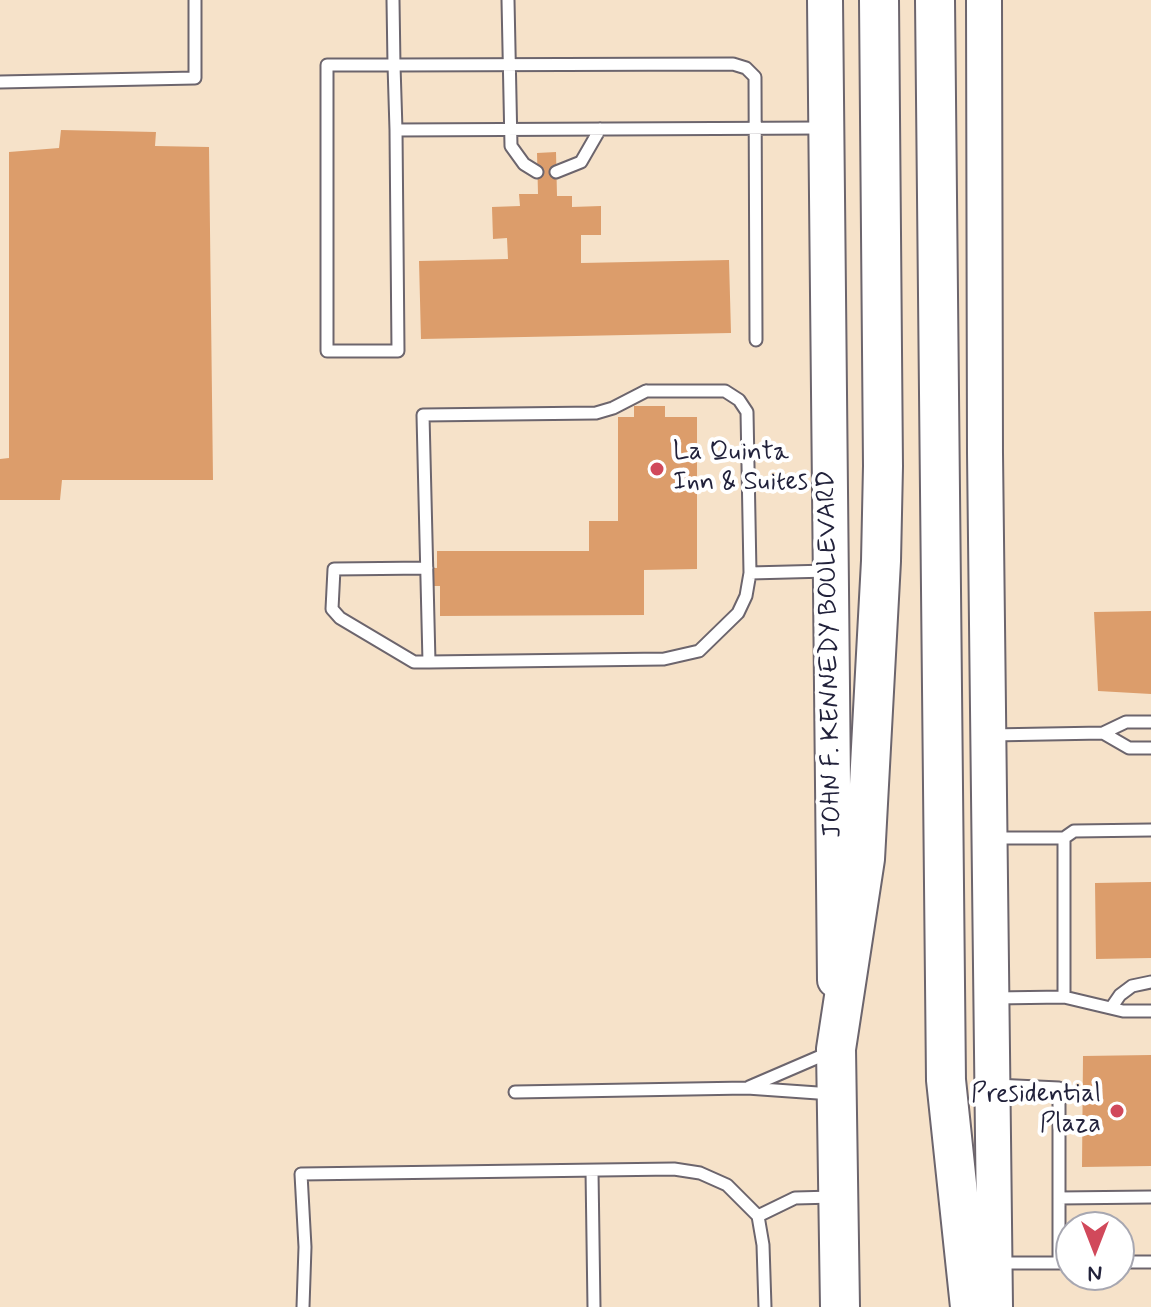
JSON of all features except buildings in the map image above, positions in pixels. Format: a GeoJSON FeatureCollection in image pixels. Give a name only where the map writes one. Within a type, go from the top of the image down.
{"type":"FeatureCollection","features":[{"type":"Feature","properties":{"kind":"highway"},"geometry":{"type":"LineString","coordinates":[[935,0],[946,1080],[970,1307]]}},
{"type":"Feature","properties":{"kind":"highway"},"geometry":{"type":"LineString","coordinates":[[836,1049],[865,859],[881,561],[879,1]]}},
{"type":"Feature","properties":{"kind":"highway","name":"JOHN F. KENNEDY BOULEVARD"},"geometry":{"type":"LineString","coordinates":[[836,1049],[840,1307]]}},
{"type":"Feature","properties":{"kind":"main road","name":"JOHN F. KENNEDY BOULEVARD"},"geometry":{"type":"LineString","coordinates":[[825,0],[836,1049]]}},
{"type":"Feature","properties":{"kind":"main road"},"geometry":{"type":"LineString","coordinates":[[984,0],[995,1307]]}},
{"type":"Feature","properties":{"kind":"lane"},"geometry":{"type":"LineString","coordinates":[[0,82],[195,78],[195,0]]}},
{"type":"Feature","properties":{"kind":"lane"},"geometry":{"type":"LineString","coordinates":[[393,0],[394,65],[396,130],[398,351],[327,351],[327,65],[394,65],[509,65],[733,64],[746,68],[755,77],[756,340]]}},
{"type":"Feature","properties":{"kind":"lane"},"geometry":{"type":"LineString","coordinates":[[508,0],[511,146],[524,164],[537,172]]}},
{"type":"Feature","properties":{"kind":"lane"},"geometry":{"type":"LineString","coordinates":[[396,130],[826,128]]}},
{"type":"Feature","properties":{"kind":"lane"},"geometry":{"type":"LineString","coordinates":[[556,172],[581,162],[600,129]]}},
{"type":"Feature","properties":{"kind":"lane"},"geometry":{"type":"LineString","coordinates":[[427,568],[334,569],[332,609],[340,618],[414,662],[429,662],[664,659],[699,651],[738,613],[746,596],[750,573],[747,412],[739,400],[725,391],[646,391],[596,413],[423,415],[427,568],[429,662]]}},
{"type":"Feature","properties":{"kind":"lane"},"geometry":{"type":"LineString","coordinates":[[750,573],[829,571]]}},
{"type":"Feature","properties":{"kind":"lane"},"geometry":{"type":"LineString","coordinates":[[988,735],[1103,733],[1126,722],[1151,722]]}},
{"type":"Feature","properties":{"kind":"lane"},"geometry":{"type":"LineString","coordinates":[[1103,733],[1129,748],[1151,748]]}},
{"type":"Feature","properties":{"kind":"lane"},"geometry":{"type":"LineString","coordinates":[[989,838],[1064,838],[1074,831],[1151,830]]}},
{"type":"Feature","properties":{"kind":"lane"},"geometry":{"type":"LineString","coordinates":[[1064,838],[1064,997]]}},
{"type":"Feature","properties":{"kind":"lane"},"geometry":{"type":"LineString","coordinates":[[1111,1008],[1120,995],[1132,986],[1151,982]]}},
{"type":"Feature","properties":{"kind":"lane"},"geometry":{"type":"LineString","coordinates":[[991,998],[1064,997],[1123,1011],[1151,1011]]}},
{"type":"Feature","properties":{"kind":"lane"},"geometry":{"type":"LineString","coordinates":[[747,1088],[836,1049]]}},
{"type":"Feature","properties":{"kind":"lane"},"geometry":{"type":"LineString","coordinates":[[992,1084],[1059,1088],[1060,1211]]}},
{"type":"Feature","properties":{"kind":"lane"},"geometry":{"type":"LineString","coordinates":[[515,1092],[747,1088],[837,1094]]}},
{"type":"Feature","properties":{"kind":"lane"},"geometry":{"type":"LineString","coordinates":[[303,1307],[305,1247],[301,1174],[674,1169],[700,1173],[727,1185],[758,1216],[763,1245],[765,1307]]}},
{"type":"Feature","properties":{"kind":"lane"},"geometry":{"type":"LineString","coordinates":[[592,1171],[594,1307]]}},
{"type":"Feature","properties":{"kind":"lane"},"geometry":{"type":"LineString","coordinates":[[758,1216],[795,1198],[838,1197]]}},
{"type":"Feature","properties":{"kind":"lane"},"geometry":{"type":"LineString","coordinates":[[1059,1198],[1151,1197]]}},
{"type":"Feature","properties":{"kind":"lane"},"geometry":{"type":"LineString","coordinates":[[994,1263],[1055,1263]]}},
{"type":"Feature","properties":{"kind":"place","name":"La Quinta Inn & Suites"},"geometry":{"type":"Point","coordinates":[657,469]}},
{"type":"Feature","properties":{"kind":"place","name":"Presidential Plaza"},"geometry":{"type":"Point","coordinates":[1117,1111]}}]}
